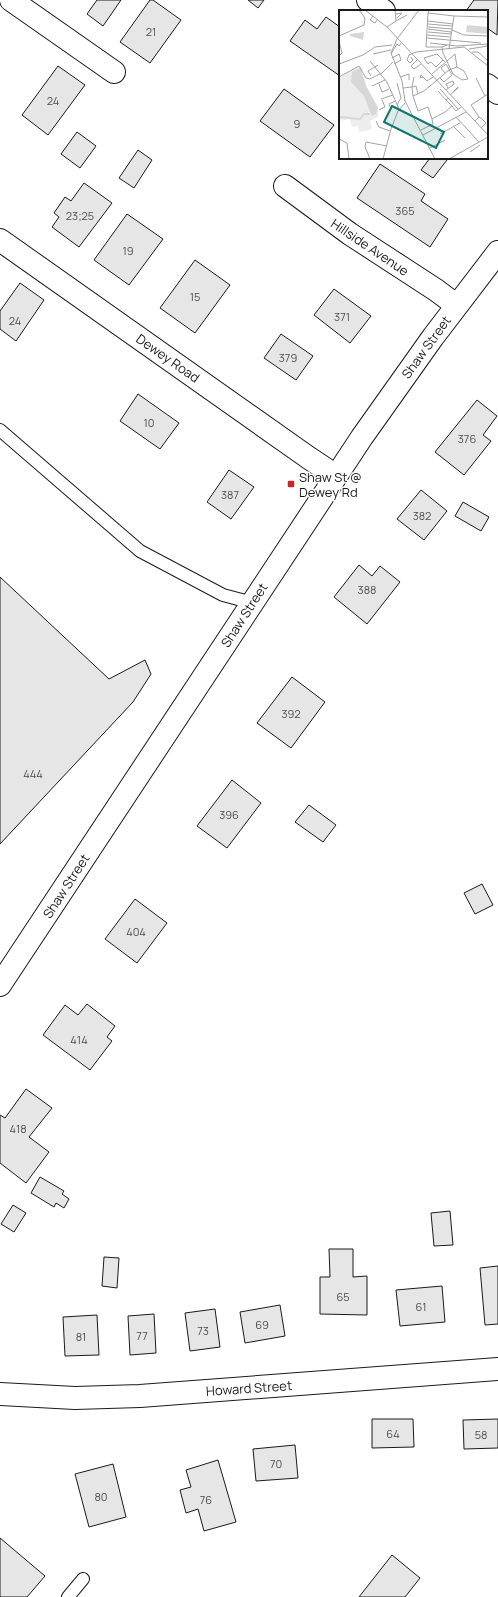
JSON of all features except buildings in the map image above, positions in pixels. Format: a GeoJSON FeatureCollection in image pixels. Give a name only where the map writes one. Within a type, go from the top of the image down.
{"type":"FeatureCollection","features":[{"type":"Feature","properties":{"kind":"street"},"geometry":{"type":"LineString","coordinates":[[11,0],[114,72]]}},
{"type":"Feature","properties":{"kind":"street"},"geometry":{"type":"LineString","coordinates":[[368,0],[383,10]]}},
{"type":"Feature","properties":{"kind":"street"},"geometry":{"type":"LineString","coordinates":[[488,86],[498,93]]}},
{"type":"Feature","properties":{"kind":"street","name":"Hillside Avenue"},"geometry":{"type":"LineString","coordinates":[[285,186],[350,234],[436,290],[456,305]]}},
{"type":"Feature","properties":{"kind":"street","name":"Dewey Road"},"geometry":{"type":"LineString","coordinates":[[0,240],[336,476]]}},
{"type":"Feature","properties":{"kind":"street","name":"Shaw Street"},"geometry":{"type":"LineString","coordinates":[[0,985],[391,395],[456,305],[498,252]]}},
{"type":"Feature","properties":{"kind":"street","name":"Howard Street"},"geometry":{"type":"LineString","coordinates":[[0,1394],[75,1398],[140,1396],[498,1369]]}},
{"type":"Feature","properties":{"kind":"lane"},"geometry":{"type":"LineString","coordinates":[[0,430],[140,551],[223,595],[253,603]]}},
{"type":"Feature","properties":{"kind":"lane"},"geometry":{"type":"LineString","coordinates":[[68,1597],[83,1579]]}},
{"type":"Feature","properties":{"kind":"place","name":"Shaw St @ Dewey Rd"},"geometry":{"type":"Point","coordinates":[291,484]}}]}
